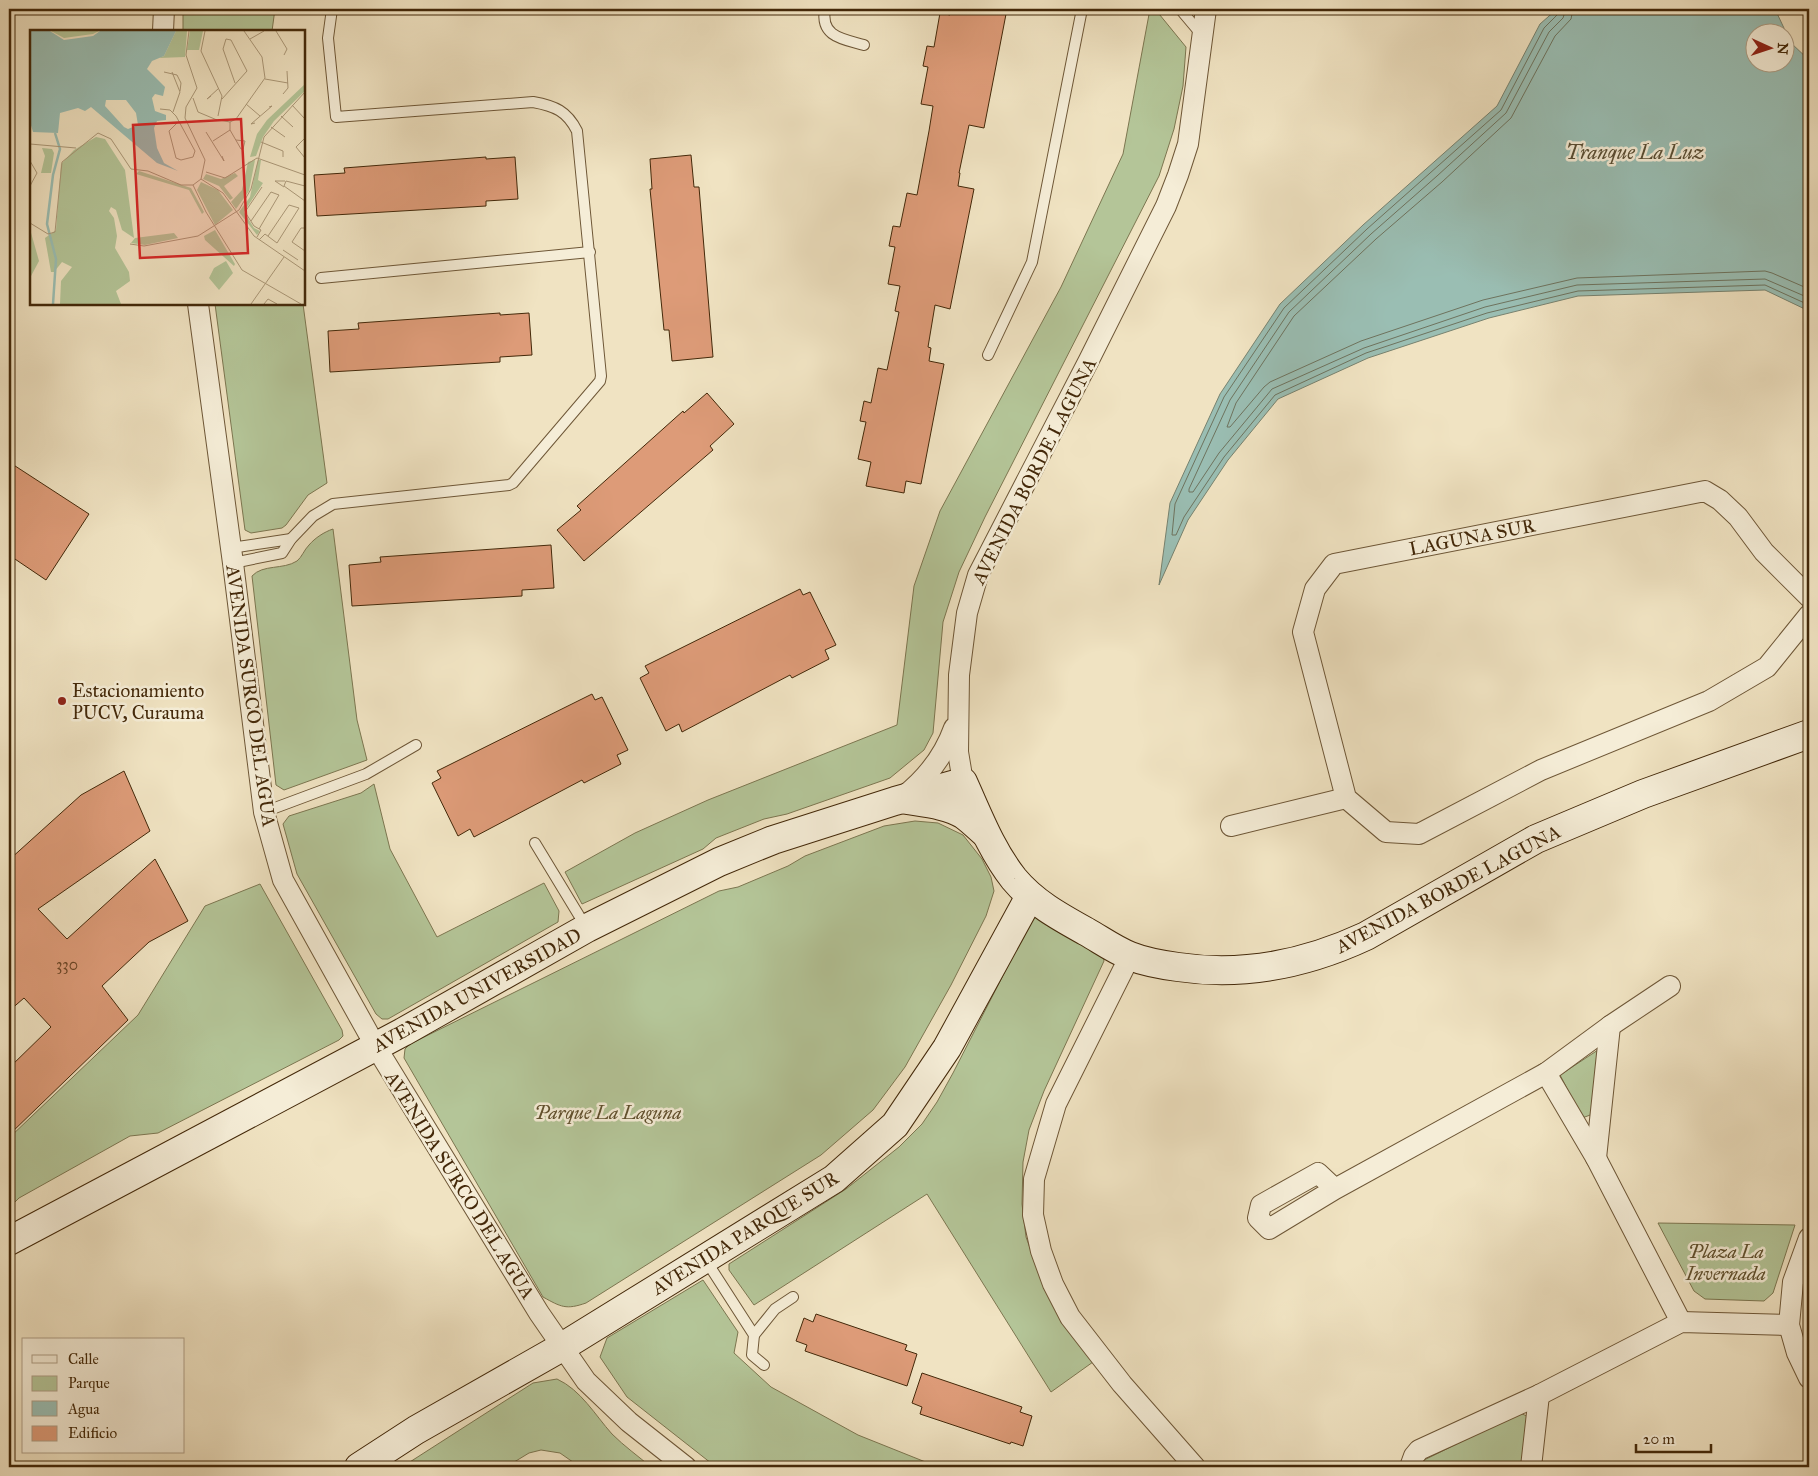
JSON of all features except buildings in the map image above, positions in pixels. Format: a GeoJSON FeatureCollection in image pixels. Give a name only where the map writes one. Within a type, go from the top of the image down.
{"type":"FeatureCollection","features":[{"type":"Feature","properties":{"kind":"street"},"geometry":{"type":"LineString","coordinates":[[163,30],[164,9]]}},
{"type":"Feature","properties":{"kind":"street","name":"AVENIDA BORDE LAGUNA"},"geometry":{"type":"LineString","coordinates":[[1206,9],[1188,144],[1169,199],[1090,360],[978,575],[967,613],[959,676],[958,716],[958,752],[963,782],[999,858],[1030,896],[1053,913],[1130,956],[1178,967],[1226,971],[1259,969],[1291,964],[1317,956],[1366,936],[1536,839],[1643,794],[1809,734]]}},
{"type":"Feature","properties":{"kind":"street","name":"AVENIDA SURCO DEL AGUA"},"geometry":{"type":"LineString","coordinates":[[198,305],[264,812],[283,880],[376,1046],[539,1314],[586,1381],[630,1422],[686,1467]]}},
{"type":"Feature","properties":{"kind":"street","name":"LAGUNA SUR"},"geometry":{"type":"LineString","coordinates":[[1346,798],[1303,632],[1314,589],[1334,564],[1705,491],[1720,500],[1738,517],[1764,552],[1809,597]]}},
{"type":"Feature","properties":{"kind":"street"},"geometry":{"type":"LineString","coordinates":[[1231,826],[1346,798],[1386,832],[1419,834],[1541,770],[1709,701],[1768,666],[1809,615]]}},
{"type":"Feature","properties":{"kind":"street"},"geometry":{"type":"LineString","coordinates":[[900,799],[920,784],[932,770],[949,741],[958,716]]}},
{"type":"Feature","properties":{"kind":"street","name":"AVENIDA UNIVERSIDAD"},"geometry":{"type":"LineString","coordinates":[[9,1241],[376,1046],[587,928],[720,862],[773,840],[900,799],[963,782]]}},
{"type":"Feature","properties":{"kind":"street"},"geometry":{"type":"LineString","coordinates":[[900,799],[954,810],[964,815],[986,834]]}},
{"type":"Feature","properties":{"kind":"street","name":"AVENIDA PARQUE SUR"},"geometry":{"type":"LineString","coordinates":[[359,1467],[416,1430],[562,1347],[834,1179],[894,1125],[947,1048],[1030,896]]}},
{"type":"Feature","properties":{"kind":"street"},"geometry":{"type":"LineString","coordinates":[[1130,956],[1056,1104],[1034,1179],[1034,1215],[1041,1251],[1053,1284],[1070,1317],[1122,1384],[1195,1467]]}},
{"type":"Feature","properties":{"kind":"street"},"geometry":{"type":"LineString","coordinates":[[1334,1189],[1546,1073],[1610,1026],[1670,986]]}},
{"type":"Feature","properties":{"kind":"street"},"geometry":{"type":"LineString","coordinates":[[1596,1158],[1610,1026]]}},
{"type":"Feature","properties":{"kind":"street"},"geometry":{"type":"LineString","coordinates":[[1546,1073],[1596,1158],[1681,1322]]}},
{"type":"Feature","properties":{"kind":"street"},"geometry":{"type":"LineString","coordinates":[[1809,1238],[1792,1282],[1789,1325],[1797,1353],[1809,1378]]}},
{"type":"Feature","properties":{"kind":"street"},"geometry":{"type":"LineString","coordinates":[[1792,1282],[1809,1258]]}},
{"type":"Feature","properties":{"kind":"street"},"geometry":{"type":"LineString","coordinates":[[1410,1467],[1414,1456],[1419,1450],[1539,1394],[1681,1322],[1789,1325]]}},
{"type":"Feature","properties":{"kind":"street"},"geometry":{"type":"LineString","coordinates":[[1532,1467],[1539,1394]]}},
{"type":"Feature","properties":{"kind":"lane"},"geometry":{"type":"LineString","coordinates":[[232,556],[278,555],[285,550],[291,539],[313,516],[333,504],[514,483],[600,381],[601,376],[577,131],[571,118],[547,104],[534,102],[336,117],[328,38],[332,9]]}},
{"type":"Feature","properties":{"kind":"lane"},"geometry":{"type":"LineString","coordinates":[[825,9],[826,27],[834,36],[864,45]]}},
{"type":"Feature","properties":{"kind":"lane"},"geometry":{"type":"LineString","coordinates":[[988,355],[1032,262],[1082,9]]}},
{"type":"Feature","properties":{"kind":"lane"},"geometry":{"type":"LineString","coordinates":[[1180,9],[1202,35]]}},
{"type":"Feature","properties":{"kind":"lane"},"geometry":{"type":"LineString","coordinates":[[321,278],[590,252]]}},
{"type":"Feature","properties":{"kind":"lane"},"geometry":{"type":"LineString","coordinates":[[232,556],[291,539]]}},
{"type":"Feature","properties":{"kind":"lane"},"geometry":{"type":"LineString","coordinates":[[264,812],[366,774],[416,745]]}},
{"type":"Feature","properties":{"kind":"lane"},"geometry":{"type":"LineString","coordinates":[[535,842],[587,928]]}},
{"type":"Feature","properties":{"kind":"lane"},"geometry":{"type":"LineString","coordinates":[[704,1258],[754,1335]]}},
{"type":"Feature","properties":{"kind":"lane"},"geometry":{"type":"LineString","coordinates":[[764,1365],[752,1355],[754,1335],[774,1309],[793,1297]]}},
{"type":"Feature","properties":{"kind":"green space"},"geometry":{"type":"Polygon","coordinates":[[[183,9],[275,9],[272,30],[183,30],[183,9]]]}},
{"type":"Feature","properties":{"kind":"green space"},"geometry":{"type":"Polygon","coordinates":[[[1150,9],[1155,9],[1186,47],[1183,86],[1174,129],[1159,176],[985,517],[959,572],[943,622],[933,733],[924,750],[890,778],[787,814],[764,819],[716,838],[703,849],[582,904],[565,872],[635,833],[708,800],[897,725],[914,586],[940,511],[1061,287],[1123,154],[1150,9]]]}},
{"type":"Feature","properties":{"kind":"green space"},"geometry":{"type":"Polygon","coordinates":[[[215,305],[303,305],[327,483],[308,495],[282,528],[251,533],[245,530],[215,305]]]}},
{"type":"Feature","properties":{"kind":"green space"},"geometry":{"type":"Polygon","coordinates":[[[333,529],[357,720],[367,760],[284,790],[276,785],[252,576],[267,568],[291,564],[297,561],[314,540],[333,529]]]}},
{"type":"Feature","properties":{"kind":"green space"},"geometry":{"type":"Polygon","coordinates":[[[374,784],[390,849],[437,937],[544,883],[559,911],[558,922],[388,1019],[382,1019],[376,1014],[297,874],[283,824],[289,816],[361,793],[374,784]]]}},
{"type":"Feature","properties":{"kind":"green space","name":"Parque La Laguna"},"geometry":{"type":"Polygon","coordinates":[[[915,821],[938,823],[963,835],[982,859],[991,877],[994,891],[986,916],[951,985],[905,1067],[873,1110],[821,1155],[586,1303],[568,1307],[543,1297],[404,1058],[405,1049],[410,1044],[719,891],[738,887],[788,866],[805,856],[884,826],[915,821]]]}},
{"type":"Feature","properties":{"kind":"green space"},"geometry":{"type":"Polygon","coordinates":[[[260,884],[342,1030],[343,1036],[339,1040],[158,1133],[130,1136],[19,1198],[9,1208],[9,1138],[138,1015],[205,906],[260,884]]]}},
{"type":"Feature","properties":{"kind":"green space"},"geometry":{"type":"Polygon","coordinates":[[[1037,915],[1103,955],[1104,961],[1044,1091],[1029,1130],[1023,1162],[1022,1204],[1026,1237],[1038,1270],[1093,1362],[1051,1392],[927,1194],[754,1305],[729,1270],[729,1264],[846,1189],[899,1147],[922,1124],[953,1073],[1033,917],[1037,915]]]}},
{"type":"Feature","properties":{"kind":"green space"},"geometry":{"type":"Polygon","coordinates":[[[1598,1050],[1593,1114],[1582,1118],[1560,1075],[1598,1050]]]}},
{"type":"Feature","properties":{"kind":"green space","name":"Plaza La Invernada"},"geometry":{"type":"Polygon","coordinates":[[[1658,1223],[1795,1225],[1773,1293],[1764,1301],[1705,1299],[1694,1291],[1658,1223]]]}},
{"type":"Feature","properties":{"kind":"green space"},"geometry":{"type":"Polygon","coordinates":[[[703,1280],[738,1332],[734,1353],[771,1387],[858,1435],[938,1467],[716,1467],[627,1397],[600,1357],[607,1338],[703,1280]]]}},
{"type":"Feature","properties":{"kind":"green space"},"geometry":{"type":"Polygon","coordinates":[[[557,1379],[580,1396],[612,1434],[651,1467],[580,1467],[560,1453],[541,1450],[529,1453],[506,1467],[402,1467],[533,1383],[557,1379]]]}},
{"type":"Feature","properties":{"kind":"green space"},"geometry":{"type":"Polygon","coordinates":[[[1520,1413],[1529,1417],[1525,1467],[1419,1467],[1422,1461],[1520,1413]]]}},
{"type":"Feature","properties":{"kind":"water","name":"Tranque La Luz"},"geometry":{"type":"Polygon","coordinates":[[[1557,9],[1775,9],[1781,22],[1746,22],[1746,72],[1796,72],[1796,48],[1809,60],[1809,311],[1765,290],[1578,296],[1489,318],[1368,358],[1278,399],[1228,460],[1188,520],[1159,585],[1170,503],[1220,394],[1280,304],[1363,225],[1497,106],[1540,24],[1557,9]]]}},
{"type":"Feature","properties":{"kind":"place","name":"Estacionamiento PUCV, Curauma"},"geometry":{"type":"Point","coordinates":[62,701]}}]}
